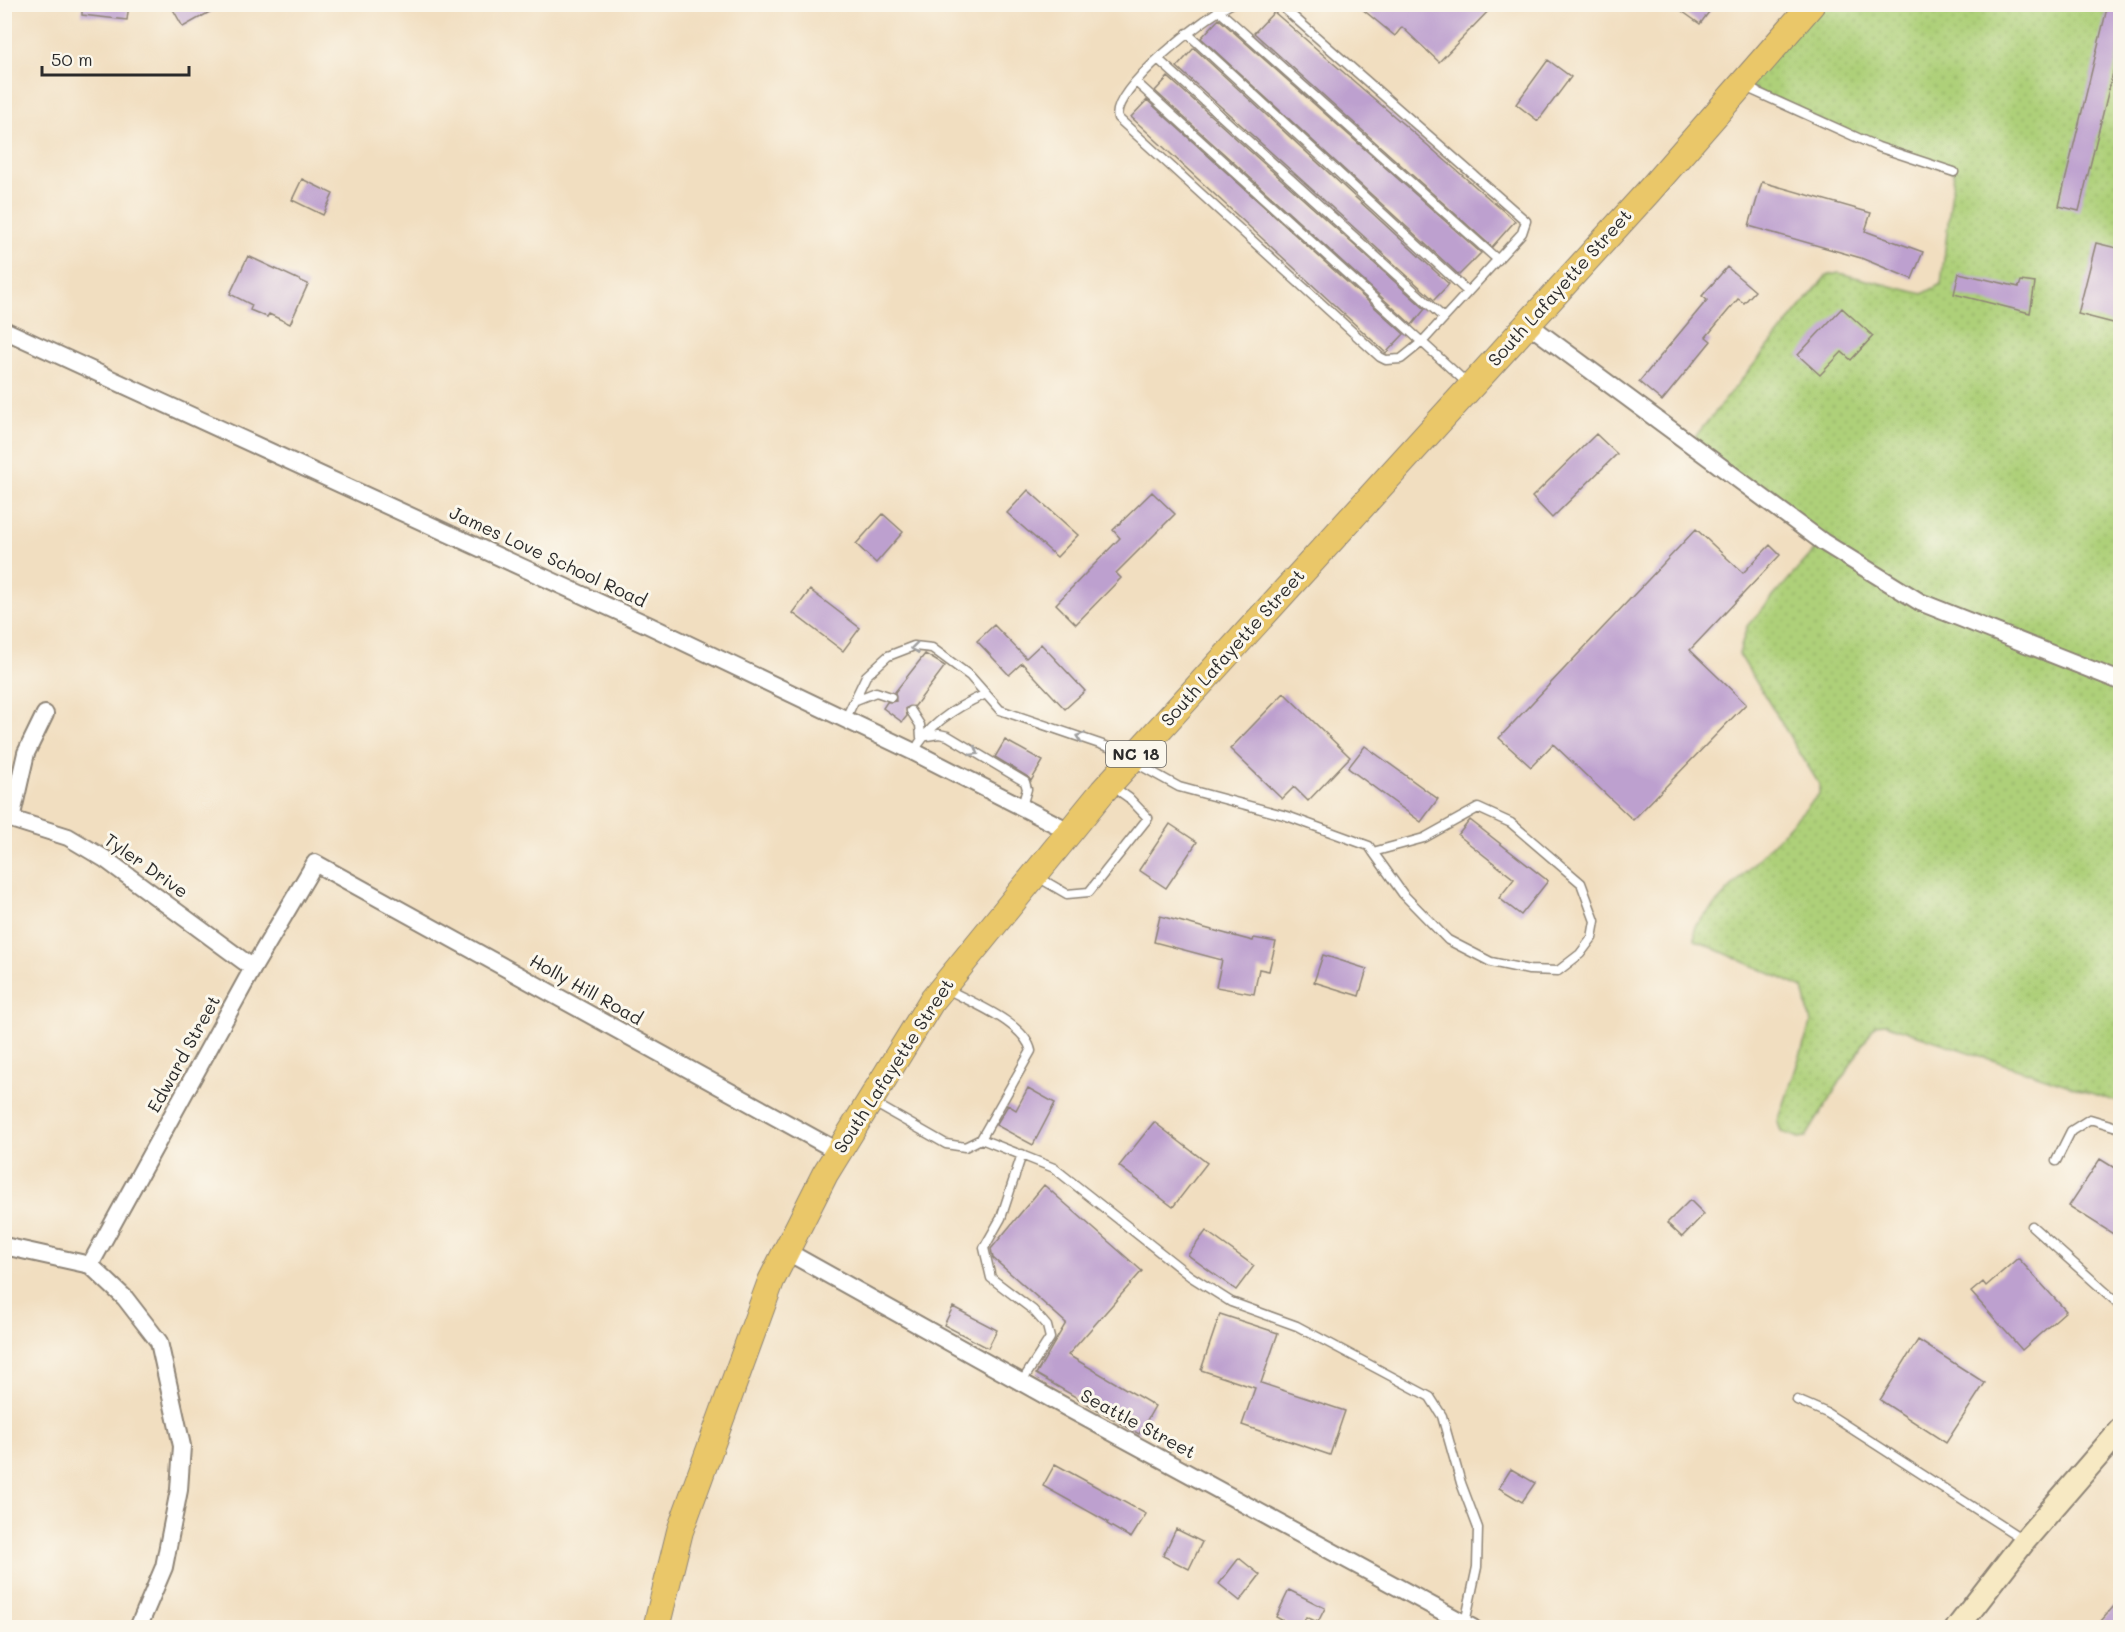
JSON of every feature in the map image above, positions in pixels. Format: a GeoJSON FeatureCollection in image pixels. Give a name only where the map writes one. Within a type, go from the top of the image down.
{"type":"FeatureCollection","features":[{"type":"Feature","properties":{"kind":"main road","name":"South Lafayette Street"},"geometry":{"type":"LineString","coordinates":[[656,1628],[688,1509],[734,1376],[771,1281],[839,1152],[943,987],[1069,831],[1110,784],[1528,324],[1743,85],[1812,4]]}},
{"type":"Feature","properties":{"kind":"main road"},"geometry":{"type":"LineString","coordinates":[[1957,1628],[2025,1540],[2121,1430]]}},
{"type":"Feature","properties":{"kind":"street"},"geometry":{"type":"LineString","coordinates":[[1528,324],[1823,543],[1920,602],[2121,681]]}},
{"type":"Feature","properties":{"kind":"street","name":"James Love School Road"},"geometry":{"type":"LineString","coordinates":[[4,330],[427,522],[845,720],[918,744],[1022,806],[1069,831]]}},
{"type":"Feature","properties":{"kind":"street"},"geometry":{"type":"LineString","coordinates":[[8,819],[26,753],[45,714]]}},
{"type":"Feature","properties":{"kind":"street","name":"Tyler Drive"},"geometry":{"type":"LineString","coordinates":[[8,819],[68,837],[105,859],[253,968]]}},
{"type":"Feature","properties":{"kind":"street","name":"Edward Street"},"geometry":{"type":"LineString","coordinates":[[90,1265],[253,968],[315,863]]}},
{"type":"Feature","properties":{"kind":"street","name":"Holly Hill Road"},"geometry":{"type":"LineString","coordinates":[[315,863],[839,1152]]}},
{"type":"Feature","properties":{"kind":"street"},"geometry":{"type":"LineString","coordinates":[[4,1246],[90,1265],[125,1298],[159,1342],[182,1446],[179,1490],[164,1566],[138,1628]]}},
{"type":"Feature","properties":{"kind":"street","name":"Seattle Street"},"geometry":{"type":"LineString","coordinates":[[786,1251],[1021,1383],[1469,1625]]}},
{"type":"Feature","properties":{"kind":"lane"},"geometry":{"type":"LineString","coordinates":[[1231,4],[1218,10],[1187,33],[1136,82],[1116,112],[1122,124],[1380,357],[1386,360],[1401,359],[1422,342],[1527,225],[1523,215],[1279,4]]}},
{"type":"Feature","properties":{"kind":"lane"},"geometry":{"type":"LineString","coordinates":[[1218,10],[1498,260]]}},
{"type":"Feature","properties":{"kind":"lane"},"geometry":{"type":"LineString","coordinates":[[1187,33],[1468,292]]}},
{"type":"Feature","properties":{"kind":"lane"},"geometry":{"type":"LineString","coordinates":[[1159,60],[1444,318]]}},
{"type":"Feature","properties":{"kind":"lane"},"geometry":{"type":"LineString","coordinates":[[1136,82],[1471,386]]}},
{"type":"Feature","properties":{"kind":"lane"},"geometry":{"type":"LineString","coordinates":[[1743,85],[1878,147],[1954,172]]}},
{"type":"Feature","properties":{"kind":"lane"},"geometry":{"type":"LineString","coordinates":[[845,720],[866,676],[888,656],[914,646],[932,648],[970,676],[1005,713],[1133,758],[1179,787],[1287,816],[1369,846],[1373,852],[1403,894],[1448,940],[1491,962],[1529,970],[1558,971],[1580,954],[1592,938],[1596,921],[1581,883],[1511,823],[1478,808],[1424,838],[1373,852]]}},
{"type":"Feature","properties":{"kind":"lane"},"geometry":{"type":"LineString","coordinates":[[856,700],[876,692],[891,697]]}},
{"type":"Feature","properties":{"kind":"lane"},"geometry":{"type":"LineString","coordinates":[[918,744],[958,708],[986,694]]}},
{"type":"Feature","properties":{"kind":"lane"},"geometry":{"type":"LineString","coordinates":[[911,711],[921,724],[918,744]]}},
{"type":"Feature","properties":{"kind":"lane"},"geometry":{"type":"LineString","coordinates":[[918,744],[939,734],[948,736],[1025,782],[1027,789],[1022,806]]}},
{"type":"Feature","properties":{"kind":"lane"},"geometry":{"type":"LineString","coordinates":[[1034,874],[1066,894],[1089,891],[1148,818],[1129,798],[1110,784]]}},
{"type":"Feature","properties":{"kind":"lane"},"geometry":{"type":"LineString","coordinates":[[870,1101],[945,1143],[965,1147],[981,1139],[1031,1051],[1029,1041],[1020,1030],[943,987]]}},
{"type":"Feature","properties":{"kind":"lane"},"geometry":{"type":"LineString","coordinates":[[2056,1161],[2070,1131],[2090,1119],[2121,1128]]}},
{"type":"Feature","properties":{"kind":"lane"},"geometry":{"type":"LineString","coordinates":[[981,1139],[1054,1168],[1190,1276],[1231,1302],[1297,1326],[1430,1397],[1442,1416],[1461,1483],[1478,1528],[1477,1567],[1469,1625]]}},
{"type":"Feature","properties":{"kind":"lane"},"geometry":{"type":"LineString","coordinates":[[1021,1383],[1050,1338],[1047,1326],[1033,1310],[991,1278],[984,1248],[1001,1218],[1022,1154]]}},
{"type":"Feature","properties":{"kind":"lane"},"geometry":{"type":"LineString","coordinates":[[2032,1226],[2121,1305]]}},
{"type":"Feature","properties":{"kind":"lane"},"geometry":{"type":"LineString","coordinates":[[1797,1400],[1827,1413],[2025,1540]]}},
{"type":"Feature","properties":{"kind":"green space"},"geometry":{"type":"Polygon","coordinates":[[[1812,5],[2120,5],[2120,1103],[1885,1024],[1875,1025],[1806,1137],[1799,1138],[1781,1132],[1778,1122],[1811,1023],[1803,988],[1695,940],[1695,926],[1819,794],[1819,784],[1739,654],[1747,626],[1822,542],[1689,444],[1826,276],[1839,273],[1923,294],[1941,284],[1954,172],[1878,147],[1743,85],[1812,5]]]}},
{"type":"Feature","properties":{"kind":"building"},"geometry":{"type":"Polygon","coordinates":[[[82,4],[129,4],[127,20],[82,15],[82,4]]]}},
{"type":"Feature","properties":{"kind":"building"},"geometry":{"type":"Polygon","coordinates":[[[170,4],[224,4],[183,27],[170,4]]]}},
{"type":"Feature","properties":{"kind":"building"},"geometry":{"type":"Polygon","coordinates":[[[1356,4],[1495,4],[1439,62],[1402,27],[1395,36],[1356,4]]]}},
{"type":"Feature","properties":{"kind":"building"},"geometry":{"type":"Polygon","coordinates":[[[1672,4],[1715,4],[1700,24],[1672,4]]]}},
{"type":"Feature","properties":{"kind":"building"},"geometry":{"type":"Polygon","coordinates":[[[2108,4],[2121,4],[2121,40],[2079,211],[2059,206],[2108,4]]]}},
{"type":"Feature","properties":{"kind":"building"},"geometry":{"type":"Polygon","coordinates":[[[1274,12],[1515,221],[1492,247],[1254,33],[1274,12]]]}},
{"type":"Feature","properties":{"kind":"building"},"geometry":{"type":"Polygon","coordinates":[[[1219,19],[1481,253],[1459,275],[1201,38],[1219,19]]]}},
{"type":"Feature","properties":{"kind":"building"},"geometry":{"type":"Polygon","coordinates":[[[1194,48],[1449,284],[1434,300],[1177,67],[1194,48]]]}},
{"type":"Feature","properties":{"kind":"building"},"geometry":{"type":"Polygon","coordinates":[[[1548,60],[1571,77],[1538,121],[1516,104],[1548,60]]]}},
{"type":"Feature","properties":{"kind":"building"},"geometry":{"type":"Polygon","coordinates":[[[1168,77],[1425,309],[1412,325],[1155,91],[1168,77]]]}},
{"type":"Feature","properties":{"kind":"building"},"geometry":{"type":"Polygon","coordinates":[[[1147,100],[1404,334],[1386,353],[1131,117],[1147,100]]]}},
{"type":"Feature","properties":{"kind":"building"},"geometry":{"type":"Polygon","coordinates":[[[302,179],[333,194],[323,215],[292,200],[302,179]]]}},
{"type":"Feature","properties":{"kind":"building"},"geometry":{"type":"Polygon","coordinates":[[[1762,182],[1871,213],[1865,231],[1923,252],[1912,279],[1861,258],[1749,226],[1762,182]]]}},
{"type":"Feature","properties":{"kind":"building"},"geometry":{"type":"Polygon","coordinates":[[[2096,243],[2121,249],[2121,325],[2078,314],[2096,243]]]}},
{"type":"Feature","properties":{"kind":"building"},"geometry":{"type":"Polygon","coordinates":[[[248,256],[308,284],[290,324],[269,314],[267,317],[250,310],[252,305],[230,294],[248,256]]]}},
{"type":"Feature","properties":{"kind":"building"},"geometry":{"type":"Polygon","coordinates":[[[1727,267],[1755,291],[1744,303],[1738,299],[1706,337],[1711,341],[1662,401],[1639,382],[1707,300],[1702,296],[1727,267]]]}},
{"type":"Feature","properties":{"kind":"building"},"geometry":{"type":"Polygon","coordinates":[[[1959,273],[2019,287],[2021,281],[2035,283],[2030,313],[1954,294],[1959,273]]]}},
{"type":"Feature","properties":{"kind":"building"},"geometry":{"type":"Polygon","coordinates":[[[1842,308],[1873,336],[1851,360],[1842,352],[1820,375],[1798,355],[1842,308]]]}},
{"type":"Feature","properties":{"kind":"building"},"geometry":{"type":"Polygon","coordinates":[[[1596,434],[1617,454],[1552,518],[1532,497],[1596,434]]]}},
{"type":"Feature","properties":{"kind":"building"},"geometry":{"type":"Polygon","coordinates":[[[1028,490],[1078,535],[1057,557],[1007,513],[1028,490]]]}},
{"type":"Feature","properties":{"kind":"building"},"geometry":{"type":"Polygon","coordinates":[[[1152,492],[1175,514],[1116,573],[1121,578],[1076,624],[1056,604],[1120,538],[1113,530],[1152,492]]]}},
{"type":"Feature","properties":{"kind":"building"},"geometry":{"type":"Polygon","coordinates":[[[883,514],[903,532],[876,563],[856,544],[883,514]]]}},
{"type":"Feature","properties":{"kind":"building"},"geometry":{"type":"Polygon","coordinates":[[[1696,529],[1743,573],[1770,545],[1780,555],[1690,650],[1746,704],[1633,820],[1553,744],[1531,767],[1499,738],[1696,529]]]}},
{"type":"Feature","properties":{"kind":"building"},"geometry":{"type":"Polygon","coordinates":[[[810,590],[860,628],[843,651],[793,613],[810,590]]]}},
{"type":"Feature","properties":{"kind":"building"},"geometry":{"type":"Polygon","coordinates":[[[994,625],[1026,658],[1041,644],[1085,691],[1065,709],[1022,663],[1009,675],[977,641],[994,625]]]}},
{"type":"Feature","properties":{"kind":"building"},"geometry":{"type":"Polygon","coordinates":[[[925,654],[945,666],[915,706],[906,708],[907,716],[902,722],[883,708],[887,702],[896,701],[895,692],[925,654]]]}},
{"type":"Feature","properties":{"kind":"building"},"geometry":{"type":"Polygon","coordinates":[[[1284,693],[1350,757],[1308,801],[1294,787],[1282,799],[1230,749],[1284,693]]]}},
{"type":"Feature","properties":{"kind":"building"},"geometry":{"type":"Polygon","coordinates":[[[1005,740],[1043,761],[1031,781],[995,757],[1005,740]]]}},
{"type":"Feature","properties":{"kind":"building"},"geometry":{"type":"Polygon","coordinates":[[[1365,746],[1438,799],[1421,822],[1348,768],[1365,746]]]}},
{"type":"Feature","properties":{"kind":"building"},"geometry":{"type":"Polygon","coordinates":[[[1470,820],[1548,881],[1521,915],[1499,898],[1514,879],[1458,835],[1470,820]]]}},
{"type":"Feature","properties":{"kind":"building"},"geometry":{"type":"Polygon","coordinates":[[[1170,824],[1197,842],[1166,888],[1139,870],[1170,824]]]}},
{"type":"Feature","properties":{"kind":"building"},"geometry":{"type":"Polygon","coordinates":[[[1160,916],[1253,941],[1254,938],[1276,942],[1269,971],[1259,969],[1254,994],[1216,987],[1222,960],[1154,942],[1160,916]]]}},
{"type":"Feature","properties":{"kind":"building"},"geometry":{"type":"Polygon","coordinates":[[[1323,955],[1367,969],[1359,996],[1314,982],[1323,955]]]}},
{"type":"Feature","properties":{"kind":"building"},"geometry":{"type":"Polygon","coordinates":[[[1028,1088],[1055,1103],[1033,1145],[996,1125],[1008,1105],[1016,1110],[1028,1088]]]}},
{"type":"Feature","properties":{"kind":"building"},"geometry":{"type":"Polygon","coordinates":[[[1154,1122],[1207,1163],[1173,1207],[1119,1166],[1154,1122]]]}},
{"type":"Feature","properties":{"kind":"building"},"geometry":{"type":"Polygon","coordinates":[[[2100,1159],[2121,1172],[2121,1239],[2069,1206],[2100,1159]]]}},
{"type":"Feature","properties":{"kind":"building"},"geometry":{"type":"Polygon","coordinates":[[[1044,1185],[1142,1271],[1068,1355],[1155,1406],[1139,1434],[1036,1374],[1066,1323],[993,1258],[991,1249],[1044,1185]]]}},
{"type":"Feature","properties":{"kind":"building"},"geometry":{"type":"Polygon","coordinates":[[[1690,1200],[1704,1214],[1682,1237],[1667,1223],[1690,1200]]]}},
{"type":"Feature","properties":{"kind":"building"},"geometry":{"type":"Polygon","coordinates":[[[1206,1231],[1254,1266],[1236,1290],[1188,1255],[1206,1231]]]}},
{"type":"Feature","properties":{"kind":"building"},"geometry":{"type":"Polygon","coordinates":[[[2018,1258],[2066,1311],[2022,1350],[1971,1292],[1983,1282],[1986,1286],[2018,1258]]]}},
{"type":"Feature","properties":{"kind":"building"},"geometry":{"type":"Polygon","coordinates":[[[953,1307],[997,1330],[988,1348],[944,1325],[953,1307]]]}},
{"type":"Feature","properties":{"kind":"building"},"geometry":{"type":"Polygon","coordinates":[[[1220,1314],[1278,1333],[1261,1383],[1345,1411],[1330,1455],[1242,1425],[1255,1388],[1201,1370],[1220,1314]]]}},
{"type":"Feature","properties":{"kind":"building"},"geometry":{"type":"Polygon","coordinates":[[[1918,1340],[1985,1383],[1946,1443],[1880,1400],[1918,1340]]]}},
{"type":"Feature","properties":{"kind":"building"},"geometry":{"type":"Polygon","coordinates":[[[1055,1464],[1146,1514],[1131,1538],[1107,1524],[1108,1522],[1043,1486],[1055,1464]]]}},
{"type":"Feature","properties":{"kind":"building"},"geometry":{"type":"Polygon","coordinates":[[[1511,1469],[1535,1483],[1522,1502],[1499,1488],[1511,1469]]]}},
{"type":"Feature","properties":{"kind":"building"},"geometry":{"type":"Polygon","coordinates":[[[1176,1529],[1202,1542],[1189,1569],[1163,1556],[1176,1529]]]}},
{"type":"Feature","properties":{"kind":"building"},"geometry":{"type":"Polygon","coordinates":[[[1239,1558],[1260,1575],[1240,1601],[1219,1584],[1239,1558]]]}},
{"type":"Feature","properties":{"kind":"building"},"geometry":{"type":"Polygon","coordinates":[[[1289,1590],[1325,1608],[1318,1622],[1306,1617],[1301,1628],[1296,1628],[1276,1617],[1289,1590]]]}},
{"type":"Feature","properties":{"kind":"building"},"geometry":{"type":"Polygon","coordinates":[[[2121,1598],[2121,1628],[2095,1628],[2121,1598]]]}}]}
